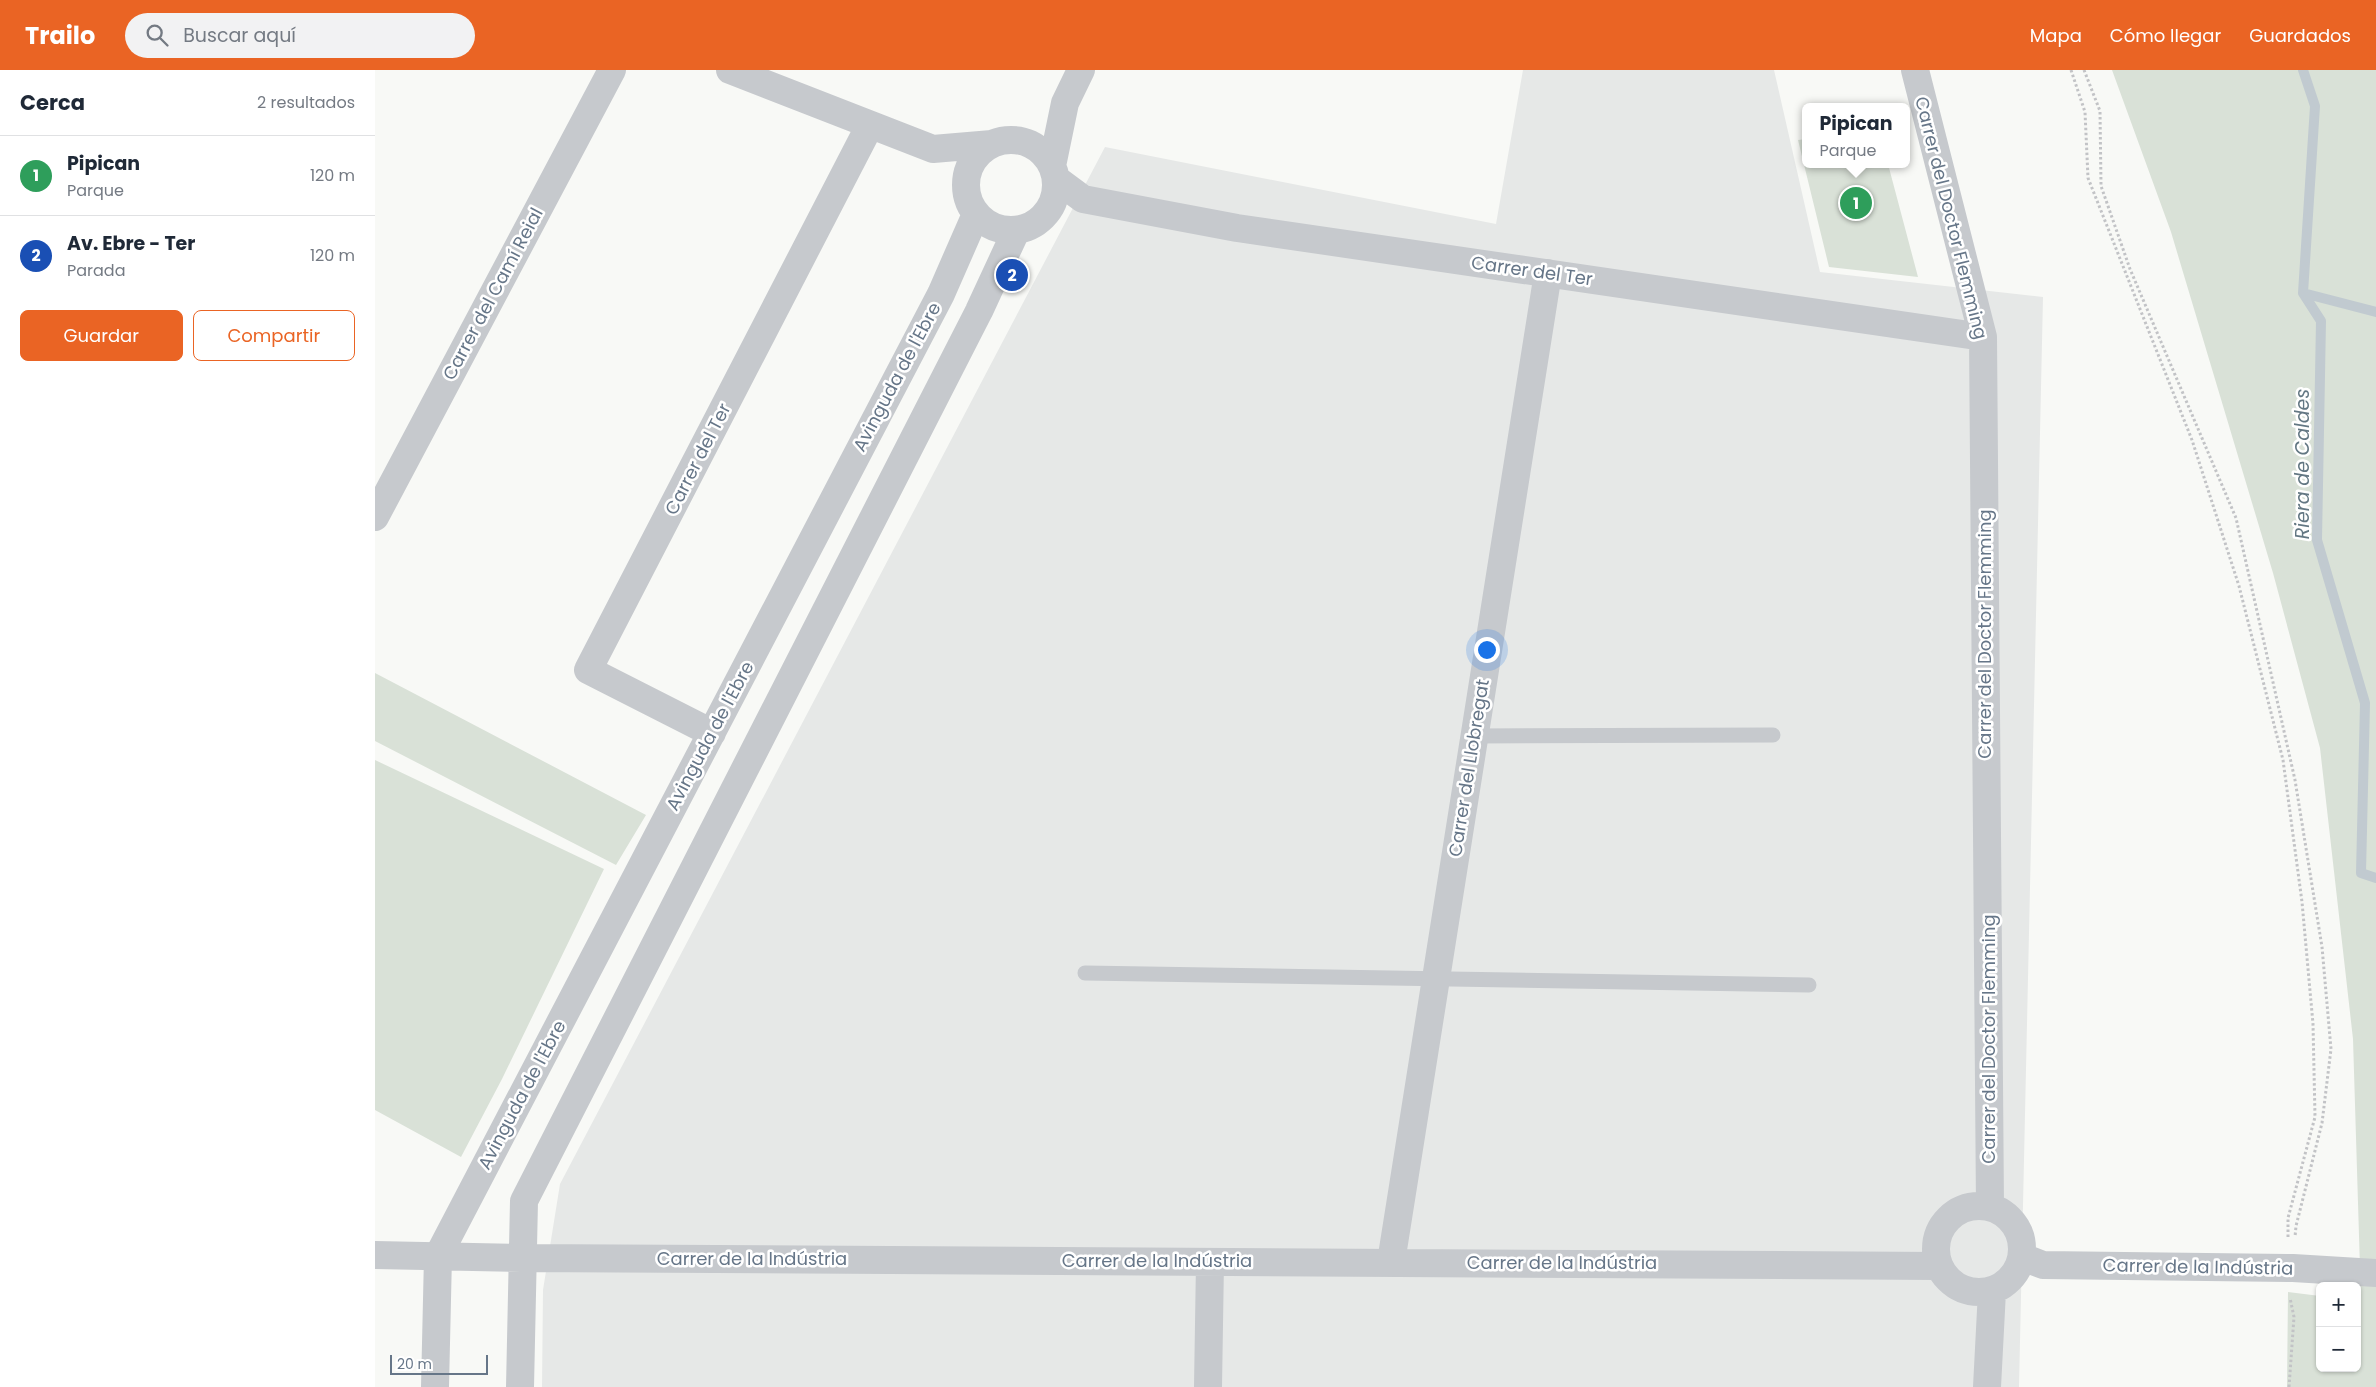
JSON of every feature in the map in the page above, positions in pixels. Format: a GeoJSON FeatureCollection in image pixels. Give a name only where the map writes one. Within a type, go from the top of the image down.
{"type":"FeatureCollection","features":[{"type":"Feature","properties":{"kind":"street","name":"Carrer del Camí Reial"},"geometry":{"type":"LineString","coordinates":[[375,517],[612,70]]}},
{"type":"Feature","properties":{"kind":"street"},"geometry":{"type":"LineString","coordinates":[[730,70],[933,149],[992,144],[1005,140],[1033,145],[1044,154],[1054,172]]}},
{"type":"Feature","properties":{"kind":"street"},"geometry":{"type":"LineString","coordinates":[[992,144],[980,152],[972,162],[965,188],[968,202],[976,214],[987,224],[1001,230],[1016,230],[1030,227],[1043,218],[1051,208],[1056,194],[1054,172],[1065,103],[1081,70]]}},
{"type":"Feature","properties":{"kind":"street","name":"Carrer del Doctor Flemming"},"geometry":{"type":"LineString","coordinates":[[1915,70],[1983,337],[1990,1207]]}},
{"type":"Feature","properties":{"kind":"street"},"geometry":{"type":"LineString","coordinates":[[1019,141],[1065,103]]}},
{"type":"Feature","properties":{"kind":"street","name":"Carrer del Ter"},"geometry":{"type":"LineString","coordinates":[[712,733],[588,670],[871,125]]}},
{"type":"Feature","properties":{"kind":"street"},"geometry":{"type":"LineString","coordinates":[[933,149],[965,188]]}},
{"type":"Feature","properties":{"kind":"street","name":"Carrer del Ter"},"geometry":{"type":"LineString","coordinates":[[1054,172],[1083,199]]}},
{"type":"Feature","properties":{"kind":"street","name":"Carrer del Ter"},"geometry":{"type":"LineString","coordinates":[[1051,208],[1083,199],[1237,228],[1983,337]]}},
{"type":"Feature","properties":{"kind":"street","name":"Avinguda de l'Ebre"},"geometry":{"type":"LineString","coordinates":[[438,1256],[941,294],[976,214]]}},
{"type":"Feature","properties":{"kind":"street"},"geometry":{"type":"LineString","coordinates":[[520,1387],[521,1258],[524,1201],[979,311],[1016,230]]}},
{"type":"Feature","properties":{"kind":"street","name":"Carrer del Llobregat"},"geometry":{"type":"LineString","coordinates":[[1391,1262],[1548,274]]}},
{"type":"Feature","properties":{"kind":"street"},"geometry":{"type":"LineString","coordinates":[[1975,1206],[1990,1207],[2004,1213],[2017,1228],[2022,1242],[2022,1257],[2018,1269],[2008,1281],[1992,1291],[1971,1292],[1956,1286],[1945,1277],[1938,1266],[1935,1250],[1937,1235],[1942,1226],[1960,1210],[1975,1206]]}},
{"type":"Feature","properties":{"kind":"street","name":"Carrer de la Indústria"},"geometry":{"type":"LineString","coordinates":[[375,1255],[521,1258],[1938,1266]]}},
{"type":"Feature","properties":{"kind":"street"},"geometry":{"type":"LineString","coordinates":[[435,1387],[438,1256]]}},
{"type":"Feature","properties":{"kind":"street","name":"Carrer de la Indústria"},"geometry":{"type":"LineString","coordinates":[[2022,1257],[2043,1265],[2293,1268],[2376,1273]]}},
{"type":"Feature","properties":{"kind":"street"},"geometry":{"type":"LineString","coordinates":[[1208,1387],[1210,1262]]}},
{"type":"Feature","properties":{"kind":"street"},"geometry":{"type":"LineString","coordinates":[[1987,1387],[1992,1291]]}},
{"type":"Feature","properties":{"kind":"lane"},"geometry":{"type":"LineString","coordinates":[[1474,736],[1773,735]]}},
{"type":"Feature","properties":{"kind":"lane"},"geometry":{"type":"LineString","coordinates":[[1085,973],[1809,985]]}},
{"type":"Feature","properties":{"kind":"path"},"geometry":{"type":"LineString","coordinates":[[2071,70],[2085,112],[2087,178],[2192,440],[2239,586],[2283,760],[2302,902],[2313,1042],[2315,1117],[2288,1218],[2288,1242],[2293,1268]]}},
{"type":"Feature","properties":{"kind":"path"},"geometry":{"type":"LineString","coordinates":[[2084,70],[2100,111],[2101,186],[2130,270],[2236,518],[2295,780],[2322,947],[2331,1049],[2322,1123],[2296,1226],[2289,1292],[2294,1317],[2289,1387]]}},
{"type":"Feature","properties":{"kind":"shaded area"},"geometry":{"type":"Polygon","coordinates":[[[1523,70],[1774,70],[1820,272],[2043,297],[2019,1387],[542,1387],[543,1290],[560,1184],[1105,147],[1496,224],[1523,70]]]}},
{"type":"Feature","properties":{"kind":"shaded area"},"geometry":{"type":"Polygon","coordinates":[[[2112,70],[2376,70],[2376,1387],[2287,1387],[2288,1292],[2316,1296],[2316,1372],[2361,1372],[2361,1282],[2353,1039],[2320,748],[2273,573],[2171,232],[2112,70]]]}},
{"type":"Feature","properties":{"kind":"shaded area"},"geometry":{"type":"Polygon","coordinates":[[[1798,140],[1802,140],[1802,156],[1798,140]]]}},
{"type":"Feature","properties":{"kind":"shaded area"},"geometry":{"type":"Polygon","coordinates":[[[1805,168],[1889,168],[1918,277],[1829,267],[1805,168]]]}},
{"type":"Feature","properties":{"kind":"shaded area"},"geometry":{"type":"Polygon","coordinates":[[[375,673],[646,815],[616,865],[375,741],[375,673]]]}},
{"type":"Feature","properties":{"kind":"shaded area"},"geometry":{"type":"Polygon","coordinates":[[[375,760],[604,869],[502,1079],[461,1157],[375,1110],[375,760]]]}},
{"type":"Feature","properties":{"kind":"waterway","name":"Riera de Caldes"},"geometry":{"type":"LineString","coordinates":[[2303,70],[2315,106],[2303,293],[2321,321],[2317,540],[2365,703],[2361,873],[2376,878]]}},
{"type":"Feature","properties":{"kind":"waterway"},"geometry":{"type":"LineString","coordinates":[[2303,293],[2376,312]]}},
{"type":"Feature","properties":{"kind":"place","name":"Pipican"},"geometry":{"type":"Point","coordinates":[1856,203]}},
{"type":"Feature","properties":{"kind":"place","name":"Av. Ebre - Ter"},"geometry":{"type":"Point","coordinates":[1012,275]}}]}
